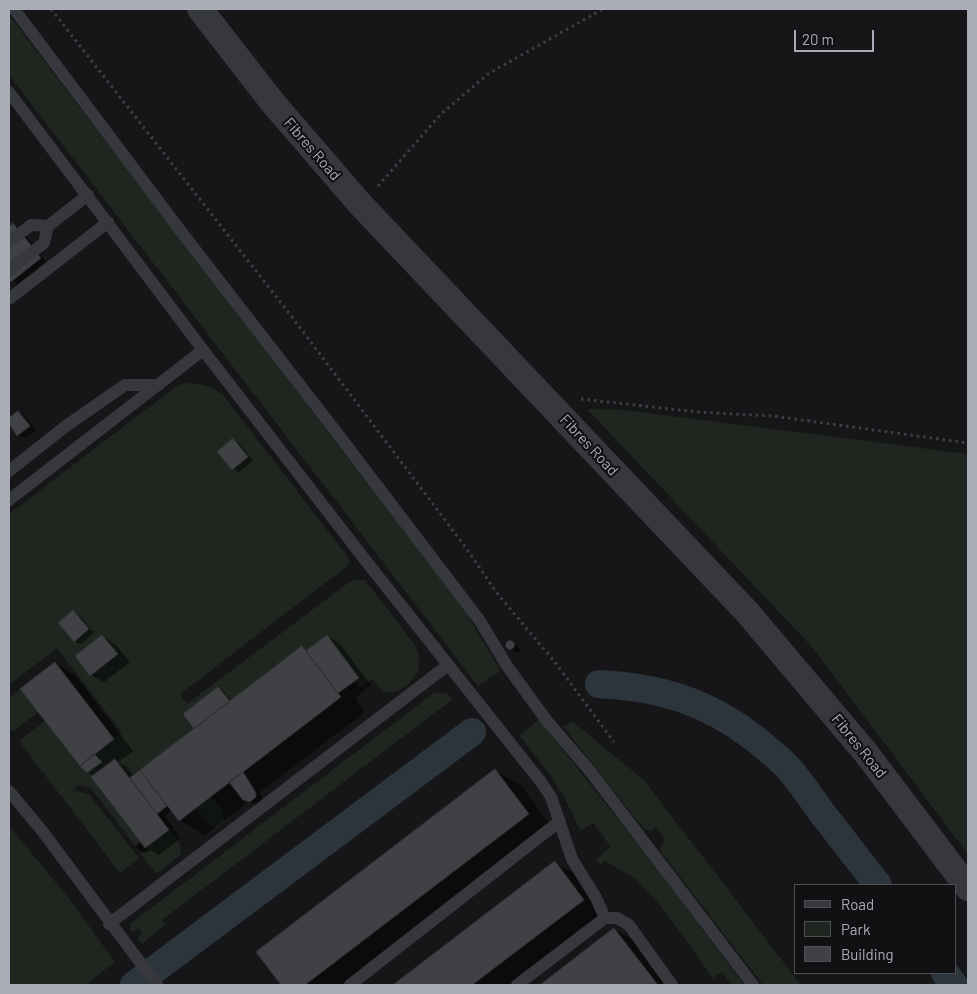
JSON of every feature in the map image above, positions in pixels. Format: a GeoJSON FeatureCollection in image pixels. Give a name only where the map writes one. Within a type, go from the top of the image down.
{"type":"FeatureCollection","features":[{"type":"Feature","properties":{"kind":"street","name":"Fibres Road"},"geometry":{"type":"LineString","coordinates":[[200,9],[273,103],[361,206],[754,620],[866,753],[968,888]]}},
{"type":"Feature","properties":{"kind":"lane"},"geometry":{"type":"LineString","coordinates":[[14,9],[183,234],[480,621],[507,666],[548,721],[590,771],[754,985]]}},
{"type":"Feature","properties":{"kind":"lane"},"geometry":{"type":"LineString","coordinates":[[9,92],[203,350],[551,797],[572,859],[596,898],[605,918]]}},
{"type":"Feature","properties":{"kind":"lane"},"geometry":{"type":"LineString","coordinates":[[9,270],[44,243],[48,226],[88,195]]}},
{"type":"Feature","properties":{"kind":"lane"},"geometry":{"type":"LineString","coordinates":[[9,299],[108,222]]}},
{"type":"Feature","properties":{"kind":"lane"},"geometry":{"type":"LineString","coordinates":[[9,242],[31,225],[48,226]]}},
{"type":"Feature","properties":{"kind":"lane"},"geometry":{"type":"LineString","coordinates":[[9,500],[203,350]]}},
{"type":"Feature","properties":{"kind":"lane"},"geometry":{"type":"LineString","coordinates":[[9,471],[66,426],[125,385],[159,384]]}},
{"type":"Feature","properties":{"kind":"lane"},"geometry":{"type":"LineString","coordinates":[[109,924],[448,665]]}},
{"type":"Feature","properties":{"kind":"lane"},"geometry":{"type":"LineString","coordinates":[[9,790],[43,832],[109,924],[157,985]]}},
{"type":"Feature","properties":{"kind":"lane"},"geometry":{"type":"LineString","coordinates":[[350,985],[560,821]]}},
{"type":"Feature","properties":{"kind":"lane"},"geometry":{"type":"LineString","coordinates":[[517,985],[605,918],[617,918],[629,924],[672,985]]}},
{"type":"Feature","properties":{"kind":"path"},"geometry":{"type":"LineString","coordinates":[[51,9],[315,347],[469,552],[496,592],[554,661],[614,742]]}},
{"type":"Feature","properties":{"kind":"path"},"geometry":{"type":"LineString","coordinates":[[361,206],[441,114],[488,74],[603,9]]}},
{"type":"Feature","properties":{"kind":"path"},"geometry":{"type":"LineString","coordinates":[[551,405],[583,399],[697,412],[773,416],[968,443]]}},
{"type":"Feature","properties":{"kind":"green space"},"geometry":{"type":"Polygon","coordinates":[[[9,15],[458,599],[499,668],[499,672],[478,686],[9,75],[9,15]]]}},
{"type":"Feature","properties":{"kind":"green space"},"geometry":{"type":"Polygon","coordinates":[[[189,383],[207,386],[223,395],[348,557],[349,562],[346,567],[180,694],[187,704],[348,583],[356,580],[365,580],[415,645],[419,664],[415,676],[407,686],[395,692],[383,692],[372,679],[360,688],[354,681],[359,677],[326,635],[306,651],[302,646],[230,701],[218,687],[183,714],[194,729],[130,778],[115,759],[91,777],[140,842],[135,846],[91,788],[78,785],[73,790],[89,794],[139,858],[120,873],[19,741],[45,721],[87,773],[102,762],[94,754],[122,733],[57,648],[9,685],[9,514],[178,385],[189,383]]]}},
{"type":"Feature","properties":{"kind":"green space"},"geometry":{"type":"Polygon","coordinates":[[[587,409],[625,410],[968,454],[968,854],[813,648],[587,409]]]}},
{"type":"Feature","properties":{"kind":"green space"},"geometry":{"type":"Polygon","coordinates":[[[20,689],[38,712],[13,732],[9,727],[9,698],[20,689]]]}},
{"type":"Feature","properties":{"kind":"green space"},"geometry":{"type":"Polygon","coordinates":[[[435,692],[448,694],[453,699],[162,920],[165,925],[142,944],[137,938],[142,933],[138,928],[133,932],[130,929],[130,924],[435,692]]]}},
{"type":"Feature","properties":{"kind":"green space"},"geometry":{"type":"Polygon","coordinates":[[[539,720],[652,862],[744,985],[732,985],[722,972],[713,978],[660,905],[636,879],[605,861],[600,865],[596,859],[611,847],[593,823],[581,831],[564,797],[550,775],[519,735],[539,720]]]}},
{"type":"Feature","properties":{"kind":"green space"},"geometry":{"type":"Polygon","coordinates":[[[573,722],[644,780],[801,985],[763,985],[661,852],[665,839],[656,827],[651,831],[644,829],[563,726],[573,722]]]}},
{"type":"Feature","properties":{"kind":"green space"},"geometry":{"type":"Polygon","coordinates":[[[211,796],[220,807],[224,817],[224,821],[217,827],[209,825],[196,808],[211,796]]]}},
{"type":"Feature","properties":{"kind":"green space"},"geometry":{"type":"Polygon","coordinates":[[[9,826],[67,896],[115,962],[85,985],[9,985],[9,826]]]}},
{"type":"Feature","properties":{"kind":"green space"},"geometry":{"type":"Polygon","coordinates":[[[169,830],[180,845],[180,855],[156,874],[141,854],[146,850],[145,848],[169,830]]]}},
{"type":"Feature","properties":{"kind":"building"},"geometry":{"type":"Polygon","coordinates":[[[13,223],[41,258],[11,282],[9,279],[9,227],[13,223]]]}},
{"type":"Feature","properties":{"kind":"building"},"geometry":{"type":"Polygon","coordinates":[[[18,411],[30,426],[17,436],[9,424],[9,418],[18,411]]]}},
{"type":"Feature","properties":{"kind":"building"},"geometry":{"type":"Polygon","coordinates":[[[233,438],[248,457],[232,470],[217,452],[233,438]]]}},
{"type":"Feature","properties":{"kind":"building"},"geometry":{"type":"Polygon","coordinates":[[[73,610],[89,629],[74,642],[58,623],[73,610]]]}},
{"type":"Feature","properties":{"kind":"building"},"geometry":{"type":"Polygon","coordinates":[[[102,635],[118,654],[90,676],[75,656],[102,635]]]}},
{"type":"Feature","properties":{"kind":"building"},"geometry":{"type":"Polygon","coordinates":[[[327,635],[359,678],[338,693],[306,651],[327,635]]]}},
{"type":"Feature","properties":{"kind":"building"},"geometry":{"type":"Polygon","coordinates":[[[510,640],[515,645],[510,650],[505,645],[510,640]]]}},
{"type":"Feature","properties":{"kind":"building"},"geometry":{"type":"Polygon","coordinates":[[[302,646],[341,697],[179,821],[140,770],[302,646]]]}},
{"type":"Feature","properties":{"kind":"building"},"geometry":{"type":"Polygon","coordinates":[[[55,662],[114,739],[80,766],[20,689],[55,662]]]}},
{"type":"Feature","properties":{"kind":"building"},"geometry":{"type":"Polygon","coordinates":[[[218,687],[230,701],[194,729],[183,714],[218,687]]]}},
{"type":"Feature","properties":{"kind":"building"},"geometry":{"type":"Polygon","coordinates":[[[94,754],[102,762],[87,773],[80,766],[94,754]]]}},
{"type":"Feature","properties":{"kind":"building"},"geometry":{"type":"Polygon","coordinates":[[[115,759],[169,830],[145,848],[91,777],[115,759]]]}},
{"type":"Feature","properties":{"kind":"building"},"geometry":{"type":"Polygon","coordinates":[[[495,769],[529,814],[305,985],[281,985],[256,952],[495,769]]]}},
{"type":"Feature","properties":{"kind":"building"},"geometry":{"type":"Polygon","coordinates":[[[140,770],[167,806],[157,814],[130,778],[140,770]]]}},
{"type":"Feature","properties":{"kind":"building"},"geometry":{"type":"Polygon","coordinates":[[[243,772],[256,793],[256,797],[250,802],[243,800],[229,782],[243,772]]]}},
{"type":"Feature","properties":{"kind":"building"},"geometry":{"type":"Polygon","coordinates":[[[555,861],[584,900],[472,985],[393,985],[555,861]]]}},
{"type":"Feature","properties":{"kind":"building"},"geometry":{"type":"Polygon","coordinates":[[[614,928],[658,985],[540,985],[614,928]]]}},
{"type":"Feature","properties":{"kind":"waterway"},"geometry":{"type":"LineString","coordinates":[[599,684],[642,689],[681,698],[700,705],[736,725],[777,757],[790,770],[877,884]]}},
{"type":"Feature","properties":{"kind":"waterway"},"geometry":{"type":"LineString","coordinates":[[134,985],[472,732]]}},
{"type":"Feature","properties":{"kind":"waterway"},"geometry":{"type":"LineString","coordinates":[[946,974],[954,985]]}}]}
